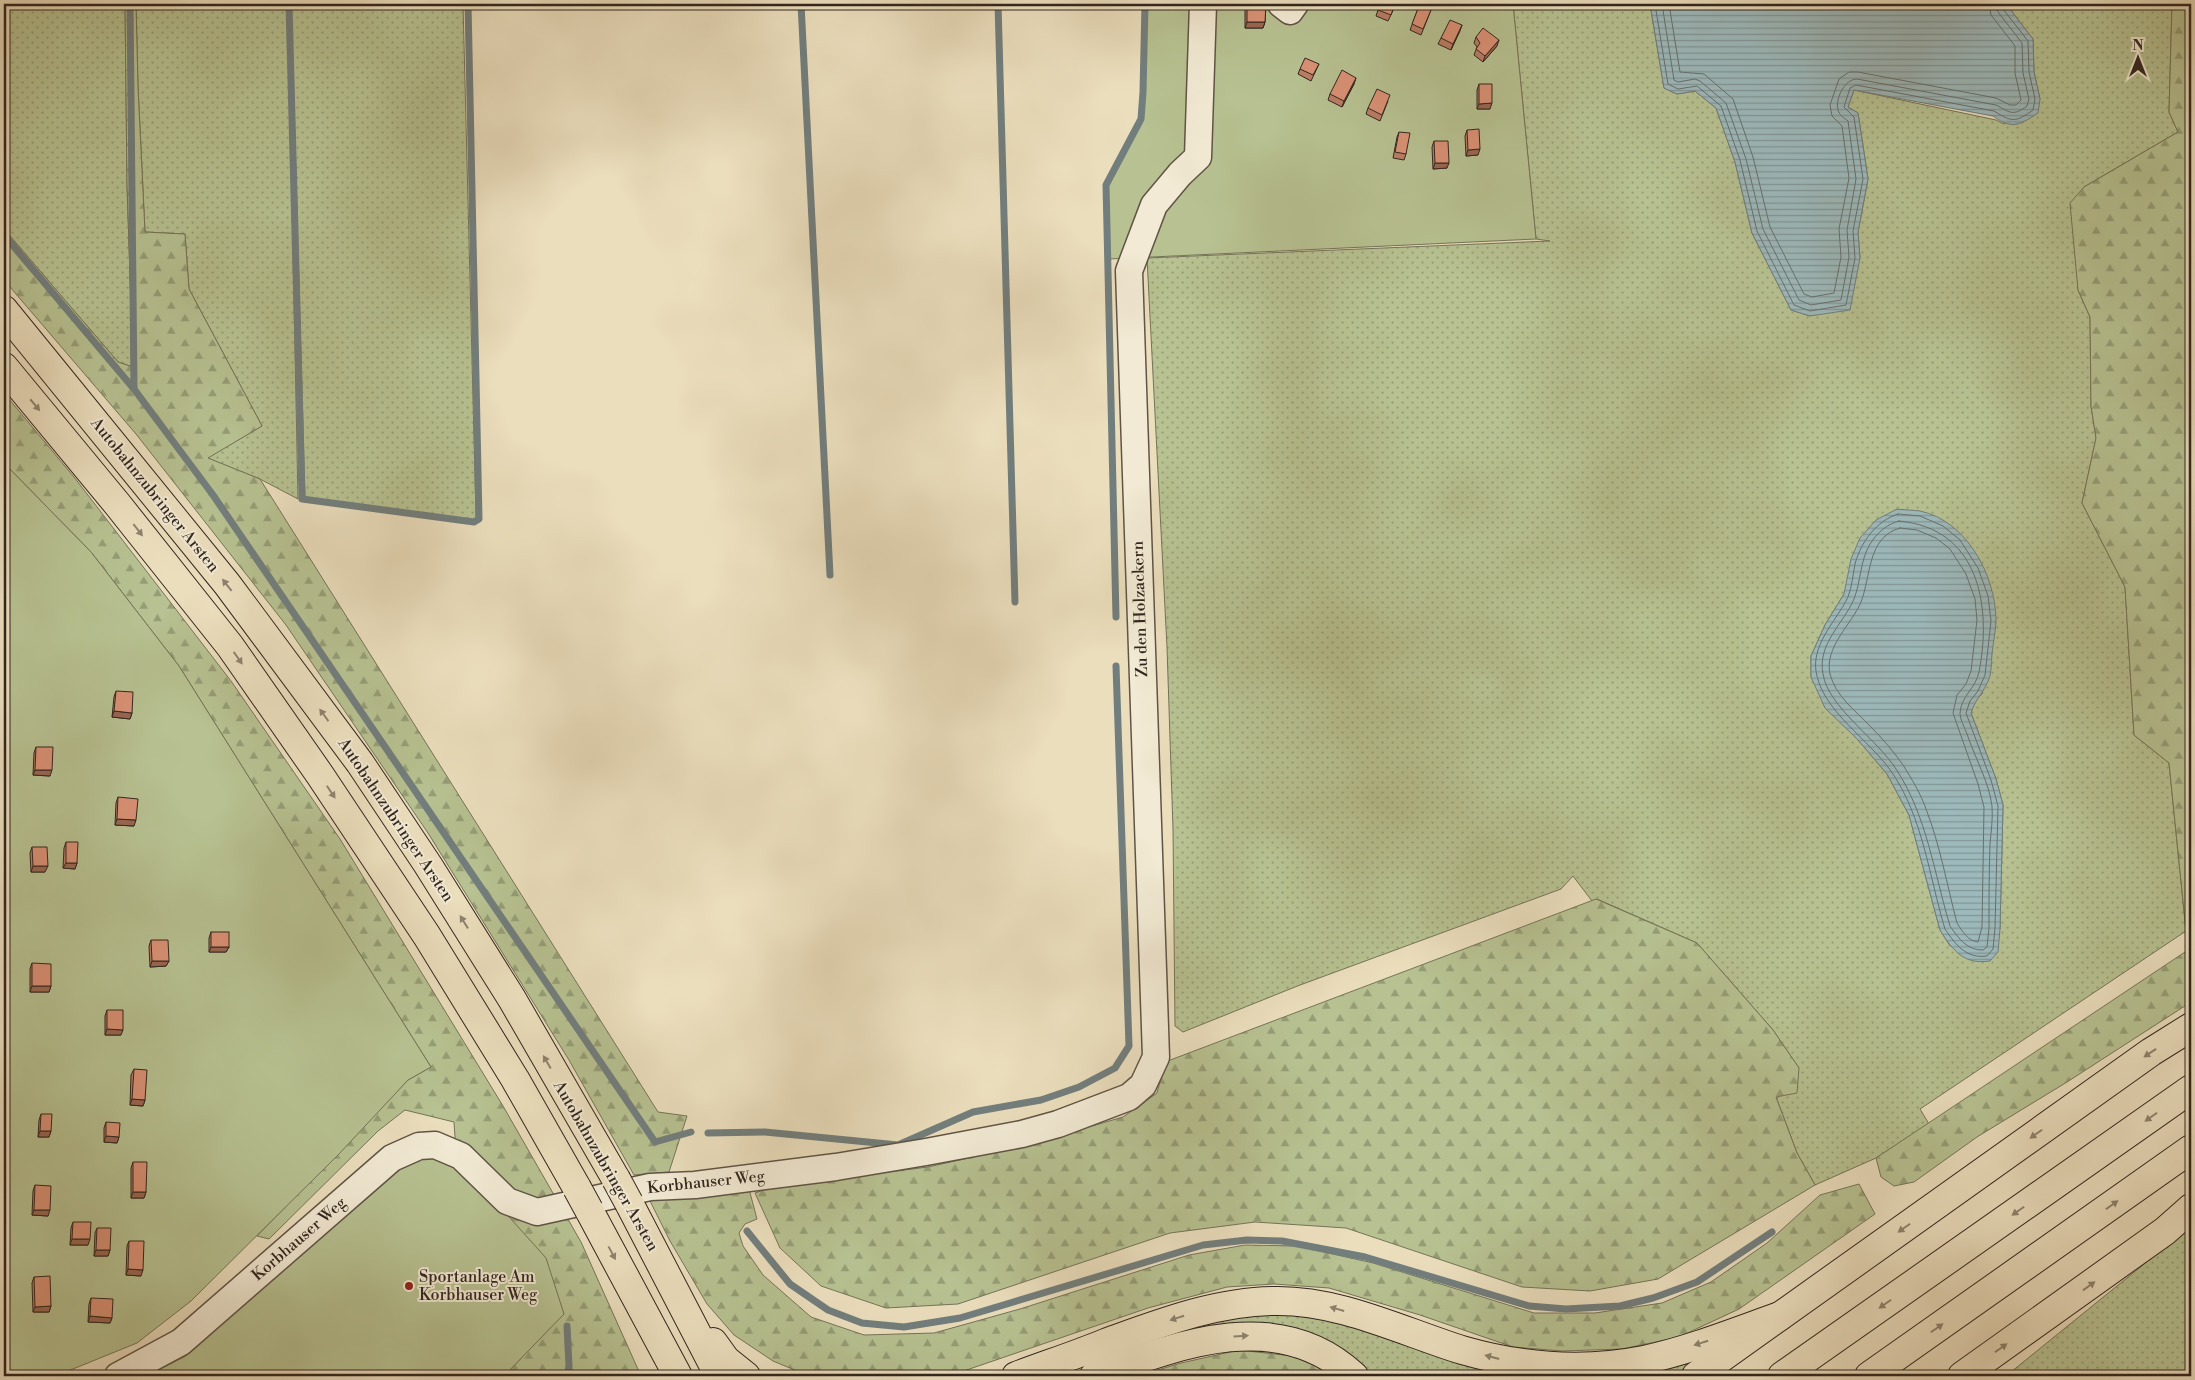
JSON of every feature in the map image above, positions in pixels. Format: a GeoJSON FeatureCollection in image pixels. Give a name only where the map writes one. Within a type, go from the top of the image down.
{"type":"FeatureCollection","features":[{"type":"Feature","properties":{"kind":"highway","name":"Autobahnzubringer Arsten"},"geometry":{"type":"LineString","coordinates":[[4,310],[227,584],[360,763],[428,865],[512,999],[616,1179],[719,1376]]}},
{"type":"Feature","properties":{"kind":"highway"},"geometry":{"type":"LineString","coordinates":[[4,367],[118,505],[230,646],[427,936],[515,1079],[678,1376]]}},
{"type":"Feature","properties":{"kind":"highway"},"geometry":{"type":"LineString","coordinates":[[1696,1376],[2151,1052],[2191,1027]]}},
{"type":"Feature","properties":{"kind":"highway"},"geometry":{"type":"LineString","coordinates":[[1782,1376],[2191,1089]]}},
{"type":"Feature","properties":{"kind":"highway"},"geometry":{"type":"LineString","coordinates":[[1869,1376],[2191,1149]]}},
{"type":"Feature","properties":{"kind":"highway"},"geometry":{"type":"LineString","coordinates":[[1962,1376],[2126,1258],[2191,1208]]}},
{"type":"Feature","properties":{"kind":"highway"},"geometry":{"type":"LineString","coordinates":[[680,1299],[726,1360],[746,1376]]}},
{"type":"Feature","properties":{"kind":"highway"},"geometry":{"type":"LineString","coordinates":[[1016,1376],[1147,1328],[1192,1314],[1229,1306],[1274,1301],[1318,1304],[1386,1323],[1462,1350],[1541,1366],[1619,1364],[1644,1360],[1780,1316]]}},
{"type":"Feature","properties":{"kind":"highway"},"geometry":{"type":"LineString","coordinates":[[1094,1376],[1158,1352],[1190,1343],[1221,1338],[1256,1336],[1293,1341],[1322,1354],[1354,1376]]}},
{"type":"Feature","properties":{"kind":"lane","name":"Zu den Holzackern"},"geometry":{"type":"LineString","coordinates":[[1156,1057],[1129,271],[1154,205],[1180,174],[1198,157],[1203,4]]}},
{"type":"Feature","properties":{"kind":"lane"},"geometry":{"type":"LineString","coordinates":[[1281,4],[1290,11],[1295,4]]}},
{"type":"Feature","properties":{"kind":"lane","name":"Korbhauser Weg"},"geometry":{"type":"LineString","coordinates":[[118,1376],[181,1342],[392,1158],[419,1146],[435,1145],[461,1156],[507,1201],[536,1212],[650,1187],[695,1185],[836,1167],[1022,1134],[1058,1124],[1129,1097],[1143,1085],[1156,1057]]}},
{"type":"Feature","properties":{"kind":"green space"},"geometry":{"type":"Polygon","coordinates":[[[4,4],[125,4],[127,184],[133,367],[118,362],[4,229],[4,4]]]}},
{"type":"Feature","properties":{"kind":"green space"},"geometry":{"type":"Polygon","coordinates":[[[125,4],[136,4],[145,232],[185,234],[189,289],[262,426],[208,458],[260,479],[658,1112],[687,1116],[669,1172],[634,1175],[569,1060],[428,833],[286,625],[136,434],[4,280],[4,229],[118,362],[133,367],[127,184],[125,4]]]}},
{"type":"Feature","properties":{"kind":"green space"},"geometry":{"type":"Polygon","coordinates":[[[136,4],[288,4],[298,499],[260,479],[207,458],[262,426],[189,289],[185,234],[145,232],[136,4]]]}},
{"type":"Feature","properties":{"kind":"green space"},"geometry":{"type":"Polygon","coordinates":[[[291,4],[463,4],[476,517],[473,520],[305,497],[291,4]]]}},
{"type":"Feature","properties":{"kind":"green space"},"geometry":{"type":"Polygon","coordinates":[[[1147,4],[1513,4],[1536,239],[1109,259],[1108,185],[1142,119],[1145,91],[1147,4]]]}},
{"type":"Feature","properties":{"kind":"green space"},"geometry":{"type":"Polygon","coordinates":[[[1513,4],[1650,4],[1664,88],[1677,94],[1695,91],[1716,108],[1735,162],[1752,233],[1791,310],[1810,316],[1860,258],[1858,232],[1868,179],[1858,113],[1848,107],[1854,90],[1996,120],[2004,124],[2040,99],[2034,72],[2033,39],[2006,4],[2172,4],[2169,112],[2178,132],[2084,187],[2078,290],[2090,317],[2091,406],[2096,438],[2082,503],[2125,587],[2134,735],[2169,763],[2186,931],[1920,1109],[1929,1124],[1876,1158],[1815,1185],[1797,1153],[1776,1097],[1799,1068],[1773,1030],[1697,943],[1597,899],[1592,901],[1573,876],[1561,889],[1300,985],[1183,1032],[1175,1026],[1173,829],[1167,647],[1147,258],[1550,241],[1536,239],[1513,4]],[[1844,594],[1825,625],[1811,656],[1811,677],[1858,740],[1887,774],[1909,815],[1940,930],[1950,946],[2000,929],[2003,805],[1996,779],[1971,713],[1974,702],[1982,694],[1996,621],[1844,594]]]}},
{"type":"Feature","properties":{"kind":"green space"},"geometry":{"type":"Polygon","coordinates":[[[2172,4],[2191,4],[2191,928],[2186,931],[2169,763],[2134,735],[2125,587],[2082,503],[2096,438],[2091,406],[2090,317],[2078,290],[2070,203],[2084,187],[2178,132],[2169,112],[2172,4]]]}},
{"type":"Feature","properties":{"kind":"green space"},"geometry":{"type":"Polygon","coordinates":[[[4,393],[74,477],[231,681],[340,839],[503,1106],[581,1242],[641,1376],[504,1376],[564,1313],[457,1169],[454,1122],[405,1110],[378,1131],[269,1239],[257,1236],[408,1080],[431,1067],[179,666],[91,552],[4,463],[4,393]]]}},
{"type":"Feature","properties":{"kind":"green space"},"geometry":{"type":"Polygon","coordinates":[[[4,463],[91,552],[179,666],[431,1067],[408,1080],[338,1155],[191,1301],[137,1343],[68,1371],[37,1376],[4,1376],[4,463]]]}},
{"type":"Feature","properties":{"kind":"green space"},"geometry":{"type":"Polygon","coordinates":[[[1596,899],[1697,943],[1773,1030],[1799,1068],[1797,1093],[1776,1097],[1797,1153],[1815,1185],[1658,1279],[1590,1291],[1522,1287],[1346,1228],[1255,1222],[1170,1233],[958,1304],[886,1308],[821,1286],[780,1248],[755,1193],[776,1186],[928,1167],[1027,1145],[1123,1117],[1157,1093],[1165,1062],[1596,899]]]}},
{"type":"Feature","properties":{"kind":"green space"},"geometry":{"type":"Polygon","coordinates":[[[2191,948],[2191,1002],[2067,1082],[1977,1137],[1914,1182],[1894,1186],[1881,1177],[1876,1158],[2191,948]]]}},
{"type":"Feature","properties":{"kind":"green space","name":"Sportanlage Am Korbhauser Weg"},"geometry":{"type":"Polygon","coordinates":[[[436,1156],[457,1169],[502,1209],[546,1258],[564,1314],[504,1376],[146,1376],[186,1356],[402,1160],[436,1156]]]}},
{"type":"Feature","properties":{"kind":"green space"},"geometry":{"type":"Polygon","coordinates":[[[1859,1184],[1875,1214],[1739,1309],[1679,1337],[1622,1349],[1562,1351],[1513,1347],[1420,1315],[1329,1288],[1274,1284],[1227,1287],[1148,1308],[949,1376],[809,1376],[773,1361],[734,1335],[707,1304],[670,1241],[648,1197],[749,1189],[757,1219],[745,1224],[739,1233],[743,1246],[763,1275],[811,1317],[864,1335],[934,1333],[1020,1309],[1189,1255],[1245,1245],[1297,1246],[1373,1263],[1534,1313],[1595,1313],[1662,1303],[1711,1282],[1767,1243],[1820,1195],[1859,1184]]]}},
{"type":"Feature","properties":{"kind":"green space"},"geometry":{"type":"Polygon","coordinates":[[[2191,1226],[2191,1376],[2006,1376],[2191,1226]]]}},
{"type":"Feature","properties":{"kind":"green space"},"geometry":{"type":"Polygon","coordinates":[[[1316,1313],[1535,1376],[1371,1376],[1342,1352],[1232,1326],[1181,1332],[1057,1376],[1044,1376],[1183,1325],[1232,1315],[1316,1313]]]}},
{"type":"Feature","properties":{"kind":"green space"},"geometry":{"type":"Polygon","coordinates":[[[1239,1350],[1292,1356],[1336,1376],[1138,1376],[1181,1363],[1239,1350]]]}},
{"type":"Feature","properties":{"kind":"green space"},"geometry":{"type":"Polygon","coordinates":[[[1692,1358],[1696,1361],[1673,1376],[1604,1376],[1692,1358]]]}},
{"type":"Feature","properties":{"kind":"water"},"geometry":{"type":"Polygon","coordinates":[[[1650,4],[2006,4],[2033,39],[2034,72],[2040,99],[2038,113],[2021,123],[2011,124],[1993,116],[1854,90],[1848,107],[1858,113],[1868,179],[1858,232],[1860,258],[1850,310],[1810,316],[1791,310],[1752,233],[1735,162],[1716,108],[1695,91],[1677,94],[1664,88],[1650,4]]]}},
{"type":"Feature","properties":{"kind":"water"},"geometry":{"type":"Polygon","coordinates":[[[1897,509],[1920,511],[1937,517],[1952,526],[1975,552],[1984,568],[1994,602],[1996,622],[1990,676],[1971,713],[1996,779],[2003,805],[2000,929],[1998,952],[1990,961],[1973,961],[1960,955],[1940,930],[1909,815],[1887,774],[1858,740],[1825,708],[1811,677],[1811,656],[1825,625],[1844,594],[1851,559],[1860,538],[1876,520],[1897,509]]]}},
{"type":"Feature","properties":{"kind":"building"},"geometry":{"type":"Polygon","coordinates":[[[1247,4],[1266,4],[1265,22],[1247,22],[1247,4]]]}},
{"type":"Feature","properties":{"kind":"building"},"geometry":{"type":"Polygon","coordinates":[[[1380,4],[1395,4],[1391,15],[1378,10],[1380,4]]]}},
{"type":"Feature","properties":{"kind":"building"},"geometry":{"type":"Polygon","coordinates":[[[1419,6],[1431,10],[1423,29],[1412,24],[1419,6]]]}},
{"type":"Feature","properties":{"kind":"building"},"geometry":{"type":"Polygon","coordinates":[[[1450,20],[1462,25],[1453,44],[1441,38],[1450,20]]]}},
{"type":"Feature","properties":{"kind":"building"},"geometry":{"type":"Polygon","coordinates":[[[1483,28],[1499,40],[1485,56],[1476,49],[1480,43],[1476,37],[1483,28]]]}},
{"type":"Feature","properties":{"kind":"building"},"geometry":{"type":"Polygon","coordinates":[[[1305,58],[1319,64],[1313,75],[1300,69],[1305,58]]]}},
{"type":"Feature","properties":{"kind":"building"},"geometry":{"type":"Polygon","coordinates":[[[1342,70],[1356,78],[1344,101],[1330,94],[1342,70]]]}},
{"type":"Feature","properties":{"kind":"building"},"geometry":{"type":"Polygon","coordinates":[[[1479,84],[1492,84],[1492,103],[1479,104],[1479,84]]]}},
{"type":"Feature","properties":{"kind":"building"},"geometry":{"type":"Polygon","coordinates":[[[1377,89],[1390,95],[1382,115],[1368,108],[1377,89]]]}},
{"type":"Feature","properties":{"kind":"building"},"geometry":{"type":"Polygon","coordinates":[[[1479,129],[1480,149],[1468,150],[1467,130],[1479,129]]]}},
{"type":"Feature","properties":{"kind":"building"},"geometry":{"type":"Polygon","coordinates":[[[1399,132],[1410,133],[1406,154],[1395,152],[1399,132]]]}},
{"type":"Feature","properties":{"kind":"building"},"geometry":{"type":"Polygon","coordinates":[[[1434,141],[1448,141],[1449,163],[1435,163],[1434,141]]]}},
{"type":"Feature","properties":{"kind":"building"},"geometry":{"type":"Polygon","coordinates":[[[116,691],[133,692],[132,713],[114,711],[116,691]]]}},
{"type":"Feature","properties":{"kind":"building"},"geometry":{"type":"Polygon","coordinates":[[[36,747],[53,747],[52,770],[35,770],[36,747]]]}},
{"type":"Feature","properties":{"kind":"building"},"geometry":{"type":"Polygon","coordinates":[[[118,797],[138,799],[136,820],[117,819],[118,797]]]}},
{"type":"Feature","properties":{"kind":"building"},"geometry":{"type":"Polygon","coordinates":[[[66,842],[78,842],[77,863],[66,863],[66,842]]]}},
{"type":"Feature","properties":{"kind":"building"},"geometry":{"type":"Polygon","coordinates":[[[32,847],[47,847],[48,866],[33,866],[32,847]]]}},
{"type":"Feature","properties":{"kind":"building"},"geometry":{"type":"Polygon","coordinates":[[[211,932],[229,932],[229,947],[211,947],[211,932]]]}},
{"type":"Feature","properties":{"kind":"building"},"geometry":{"type":"Polygon","coordinates":[[[151,940],[168,940],[169,961],[152,961],[151,940]]]}},
{"type":"Feature","properties":{"kind":"building"},"geometry":{"type":"Polygon","coordinates":[[[32,963],[51,964],[51,986],[32,986],[32,963]]]}},
{"type":"Feature","properties":{"kind":"building"},"geometry":{"type":"Polygon","coordinates":[[[107,1010],[123,1010],[123,1030],[107,1029],[107,1010]]]}},
{"type":"Feature","properties":{"kind":"building"},"geometry":{"type":"Polygon","coordinates":[[[134,1069],[147,1070],[145,1100],[132,1099],[134,1069]]]}},
{"type":"Feature","properties":{"kind":"building"},"geometry":{"type":"Polygon","coordinates":[[[41,1114],[52,1114],[51,1131],[40,1131],[41,1114]]]}},
{"type":"Feature","properties":{"kind":"building"},"geometry":{"type":"Polygon","coordinates":[[[106,1122],[120,1123],[119,1137],[106,1136],[106,1122]]]}},
{"type":"Feature","properties":{"kind":"building"},"geometry":{"type":"Polygon","coordinates":[[[4,1140],[9,1140],[9,1158],[4,1158],[4,1140]]]}},
{"type":"Feature","properties":{"kind":"building"},"geometry":{"type":"Polygon","coordinates":[[[133,1162],[147,1162],[146,1192],[133,1192],[133,1162]]]}},
{"type":"Feature","properties":{"kind":"building"},"geometry":{"type":"Polygon","coordinates":[[[35,1185],[51,1186],[50,1210],[34,1210],[35,1185]]]}},
{"type":"Feature","properties":{"kind":"building"},"geometry":{"type":"Polygon","coordinates":[[[73,1222],[91,1222],[90,1239],[72,1239],[73,1222]]]}},
{"type":"Feature","properties":{"kind":"building"},"geometry":{"type":"Polygon","coordinates":[[[97,1228],[111,1228],[110,1250],[96,1250],[97,1228]]]}},
{"type":"Feature","properties":{"kind":"building"},"geometry":{"type":"Polygon","coordinates":[[[129,1241],[144,1241],[143,1270],[128,1269],[129,1241]]]}},
{"type":"Feature","properties":{"kind":"building"},"geometry":{"type":"Polygon","coordinates":[[[50,1276],[51,1306],[35,1307],[34,1277],[50,1276]]]}},
{"type":"Feature","properties":{"kind":"building"},"geometry":{"type":"Polygon","coordinates":[[[91,1298],[113,1299],[112,1318],[90,1316],[91,1298]]]}},
{"type":"Feature","properties":{"kind":"waterway"},"geometry":{"type":"LineString","coordinates":[[130,4],[134,388]]}},
{"type":"Feature","properties":{"kind":"waterway"},"geometry":{"type":"LineString","coordinates":[[289,4],[302,498]]}},
{"type":"Feature","properties":{"kind":"waterway"},"geometry":{"type":"LineString","coordinates":[[302,499],[474,522],[479,519],[468,4]]}},
{"type":"Feature","properties":{"kind":"waterway"},"geometry":{"type":"LineString","coordinates":[[801,4],[830,575]]}},
{"type":"Feature","properties":{"kind":"waterway"},"geometry":{"type":"LineString","coordinates":[[998,4],[1015,602]]}},
{"type":"Feature","properties":{"kind":"waterway"},"geometry":{"type":"LineString","coordinates":[[1116,617],[1106,185],[1141,119],[1145,4]]}},
{"type":"Feature","properties":{"kind":"waterway"},"geometry":{"type":"LineString","coordinates":[[4,235],[134,389],[213,495],[655,1142],[691,1132]]}},
{"type":"Feature","properties":{"kind":"waterway"},"geometry":{"type":"LineString","coordinates":[[708,1133],[765,1132],[898,1145],[973,1112],[1041,1100],[1079,1087],[1115,1068],[1129,1046],[1116,666]]}},
{"type":"Feature","properties":{"kind":"waterway"},"geometry":{"type":"LineString","coordinates":[[747,1231],[790,1284],[828,1310],[862,1323],[904,1327],[960,1318],[1203,1245],[1247,1240],[1282,1241],[1365,1257],[1529,1306],[1566,1309],[1620,1306],[1653,1298],[1697,1282],[1772,1232]]}},
{"type":"Feature","properties":{"kind":"waterway"},"geometry":{"type":"LineString","coordinates":[[567,1326],[569,1366],[567,1376]]}},
{"type":"Feature","properties":{"kind":"waterway"},"geometry":{"type":"LineString","coordinates":[[59,1376],[66,1375]]}},
{"type":"Feature","properties":{"kind":"place","name":"Sportanlage Am Korbhauser Weg"},"geometry":{"type":"Point","coordinates":[409,1286]}}]}
